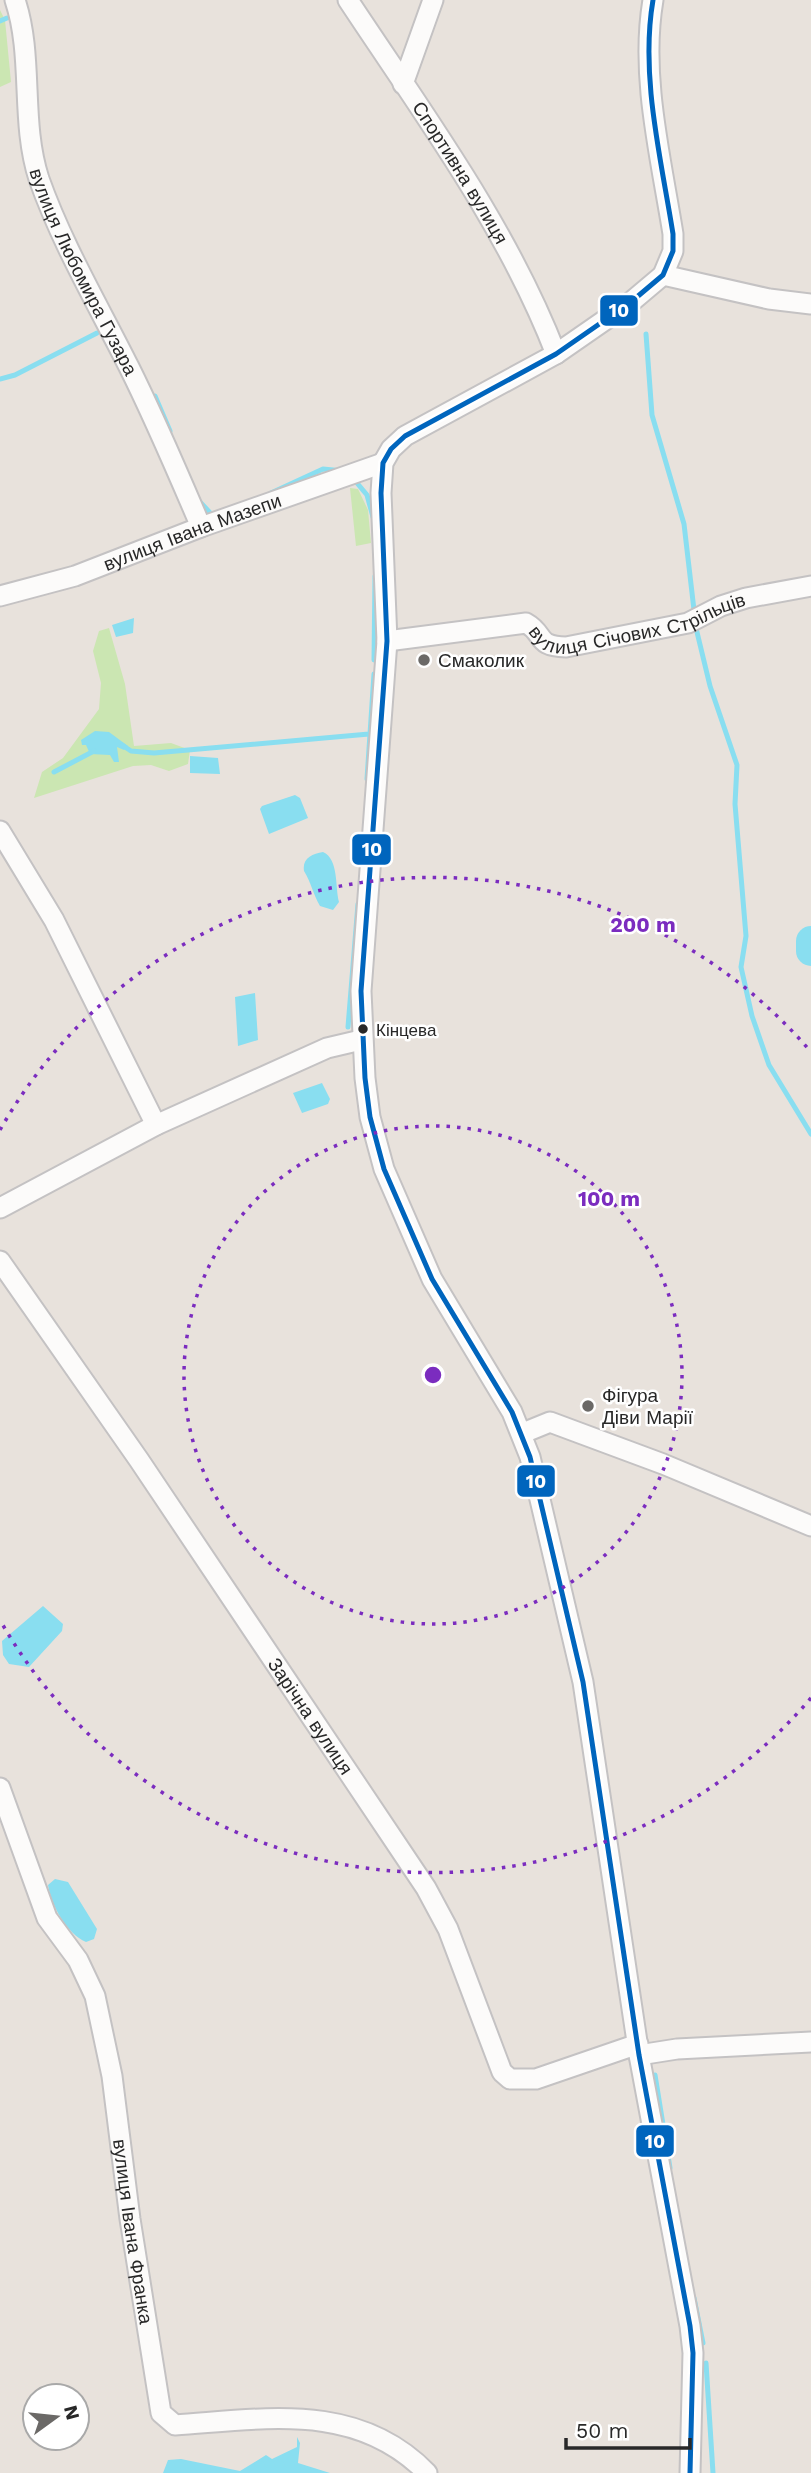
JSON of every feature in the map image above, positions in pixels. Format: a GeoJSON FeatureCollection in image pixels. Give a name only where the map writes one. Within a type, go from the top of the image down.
{"type":"FeatureCollection","features":[{"type":"Feature","properties":{"kind":"street","name":"вулиця Любомира Гузара"},"geometry":{"type":"LineString","coordinates":[[15,0],[24,56],[31,148],[40,180],[69,249],[164,439],[201,527]]}},
{"type":"Feature","properties":{"kind":"street","name":"Спортивна вулиця"},"geometry":{"type":"LineString","coordinates":[[348,0],[488,211],[541,314],[556,354]]}},
{"type":"Feature","properties":{"kind":"street"},"geometry":{"type":"LineString","coordinates":[[403,84],[433,0]]}},
{"type":"Feature","properties":{"kind":"street"},"geometry":{"type":"LineString","coordinates":[[653,0],[649,50],[651,84],[673,234],[673,251],[663,275],[631,302],[556,354],[405,436],[391,449],[383,463],[381,493],[387,641],[361,991],[361,1040],[370,1117],[384,1169],[408,1230],[432,1279],[523,1433],[583,1682],[638,2049],[690,2326],[690,2473]]}},
{"type":"Feature","properties":{"kind":"street"},"geometry":{"type":"LineString","coordinates":[[663,275],[769,299],[811,303]]}},
{"type":"Feature","properties":{"kind":"street","name":"вулиця Івана Мазепи"},"geometry":{"type":"LineString","coordinates":[[0,596],[75,576],[201,527],[383,463]]}},
{"type":"Feature","properties":{"kind":"street","name":"вулиця Січових Стрільців"},"geometry":{"type":"LineString","coordinates":[[387,641],[526,622],[542,642],[566,647],[688,623],[746,598],[811,586]]}},
{"type":"Feature","properties":{"kind":"street"},"geometry":{"type":"LineString","coordinates":[[0,831],[54,920],[156,1125]]}},
{"type":"Feature","properties":{"kind":"street"},"geometry":{"type":"LineString","coordinates":[[0,1208],[156,1125],[327,1048],[361,1040]]}},
{"type":"Feature","properties":{"kind":"street","name":"Зарічна вулиця"},"geometry":{"type":"LineString","coordinates":[[0,1261],[139,1460],[426,1888],[448,1929],[502,2073],[510,2079],[536,2079],[638,2049]]}},
{"type":"Feature","properties":{"kind":"street"},"geometry":{"type":"LineString","coordinates":[[523,1433],[550,1422],[663,1464],[811,1526]]}},
{"type":"Feature","properties":{"kind":"street","name":"вулиця Івана Франка"},"geometry":{"type":"LineString","coordinates":[[0,1788],[41,1905],[53,1928],[86,1975],[101,2019],[161,2413],[175,2425],[298,2418],[352,2426],[393,2445],[427,2473]]}},
{"type":"Feature","properties":{"kind":"street"},"geometry":{"type":"LineString","coordinates":[[638,2049],[811,2042]]}},
{"type":"Feature","properties":{"kind":"green space"},"geometry":{"type":"Polygon","coordinates":[[[0,10],[5,20],[11,82],[0,87],[0,10]]]}},
{"type":"Feature","properties":{"kind":"green space"},"geometry":{"type":"Polygon","coordinates":[[[350,488],[358,489],[368,510],[371,543],[356,546],[350,488]]]}},
{"type":"Feature","properties":{"kind":"green space"},"geometry":{"type":"Polygon","coordinates":[[[109,628],[125,684],[134,746],[171,743],[190,750],[188,764],[169,771],[151,765],[133,766],[34,798],[42,772],[63,758],[99,709],[101,683],[93,651],[99,631],[109,628]]]}},
{"type":"Feature","properties":{"kind":"water"},"geometry":{"type":"Polygon","coordinates":[[[134,618],[133,633],[116,637],[112,625],[134,618]]]}},
{"type":"Feature","properties":{"kind":"water"},"geometry":{"type":"Polygon","coordinates":[[[95,731],[109,732],[128,746],[124,750],[117,747],[119,762],[114,762],[110,755],[90,754],[86,745],[82,745],[81,740],[95,731]]]}},
{"type":"Feature","properties":{"kind":"water"},"geometry":{"type":"Polygon","coordinates":[[[190,756],[218,758],[220,774],[190,773],[190,756]]]}},
{"type":"Feature","properties":{"kind":"water"},"geometry":{"type":"Polygon","coordinates":[[[295,795],[300,798],[308,818],[269,834],[260,809],[262,806],[295,795]]]}},
{"type":"Feature","properties":{"kind":"water"},"geometry":{"type":"Polygon","coordinates":[[[323,852],[332,861],[336,874],[339,902],[333,910],[320,906],[304,871],[309,857],[323,852]]]}},
{"type":"Feature","properties":{"kind":"water"},"geometry":{"type":"Polygon","coordinates":[[[255,993],[258,1040],[238,1046],[235,997],[255,993]]]}},
{"type":"Feature","properties":{"kind":"water"},"geometry":{"type":"Polygon","coordinates":[[[322,1083],[330,1099],[328,1104],[302,1113],[293,1093],[322,1083]]]}},
{"type":"Feature","properties":{"kind":"water"},"geometry":{"type":"Polygon","coordinates":[[[43,1606],[63,1624],[62,1631],[29,1667],[9,1664],[3,1655],[2,1641],[43,1606]]]}},
{"type":"Feature","properties":{"kind":"water"},"geometry":{"type":"Polygon","coordinates":[[[55,1879],[68,1882],[97,1929],[94,1939],[86,1942],[66,1926],[48,1885],[55,1879]]]}},
{"type":"Feature","properties":{"kind":"water"},"geometry":{"type":"Polygon","coordinates":[[[297,2437],[300,2443],[298,2463],[330,2473],[163,2473],[168,2460],[181,2459],[240,2471],[266,2455],[272,2459],[297,2447],[297,2437]]]}},
{"type":"Feature","properties":{"kind":"waterway"},"geometry":{"type":"LineString","coordinates":[[0,21],[7,18]]}},
{"type":"Feature","properties":{"kind":"waterway"},"geometry":{"type":"LineString","coordinates":[[0,379],[15,375],[97,333]]}},
{"type":"Feature","properties":{"kind":"waterway"},"geometry":{"type":"LineString","coordinates":[[646,334],[652,415],[684,524],[694,610]]}},
{"type":"Feature","properties":{"kind":"waterway"},"geometry":{"type":"LineString","coordinates":[[155,396],[170,431]]}},
{"type":"Feature","properties":{"kind":"waterway"},"geometry":{"type":"LineString","coordinates":[[271,493],[323,469],[343,471]]}},
{"type":"Feature","properties":{"kind":"waterway"},"geometry":{"type":"LineString","coordinates":[[357,483],[367,495],[373,517]]}},
{"type":"Feature","properties":{"kind":"waterway"},"geometry":{"type":"LineString","coordinates":[[200,502],[214,517]]}},
{"type":"Feature","properties":{"kind":"waterway"},"geometry":{"type":"LineString","coordinates":[[374,660],[375,576]]}},
{"type":"Feature","properties":{"kind":"waterway"},"geometry":{"type":"LineString","coordinates":[[696,628],[710,686],[737,765],[735,804],[746,936],[741,967],[752,1016],[769,1065],[811,1134]]}},
{"type":"Feature","properties":{"kind":"waterway"},"geometry":{"type":"LineString","coordinates":[[367,779],[374,674]]}},
{"type":"Feature","properties":{"kind":"waterway"},"geometry":{"type":"LineString","coordinates":[[122,745],[131,751],[154,753],[369,734]]}},
{"type":"Feature","properties":{"kind":"waterway"},"geometry":{"type":"LineString","coordinates":[[54,772],[94,751]]}},
{"type":"Feature","properties":{"kind":"waterway"},"geometry":{"type":"LineString","coordinates":[[348,1027],[358,904]]}},
{"type":"Feature","properties":{"kind":"waterway"},"geometry":{"type":"LineString","coordinates":[[811,941],[811,951]]}},
{"type":"Feature","properties":{"kind":"waterway"},"geometry":{"type":"LineString","coordinates":[[655,2075],[670,2168]]}},
{"type":"Feature","properties":{"kind":"waterway"},"geometry":{"type":"LineString","coordinates":[[694,2298],[703,2343]]}},
{"type":"Feature","properties":{"kind":"waterway"},"geometry":{"type":"LineString","coordinates":[[706,2363],[713,2473]]}},
{"type":"Feature","properties":{"kind":"transit line","name":"10"},"geometry":{"type":"LineString","coordinates":[[653,0],[650,87],[673,234],[673,251],[663,275],[631,302],[556,354],[405,436],[391,449],[383,463],[381,493],[387,641],[361,991],[365,1078],[370,1117],[384,1169],[432,1279],[512,1412],[530,1457],[583,1682],[639,2055],[690,2326],[693,2353],[690,2473]]}},
{"type":"Feature","properties":{"kind":"place","name":"Смаколик"},"geometry":{"type":"Point","coordinates":[424,660]}},
{"type":"Feature","properties":{"kind":"place","name":"Кінцева"},"geometry":{"type":"Point","coordinates":[363,1029]}},
{"type":"Feature","properties":{"kind":"place","name":"Фігура Діви Марії"},"geometry":{"type":"Point","coordinates":[588,1406]}}]}
